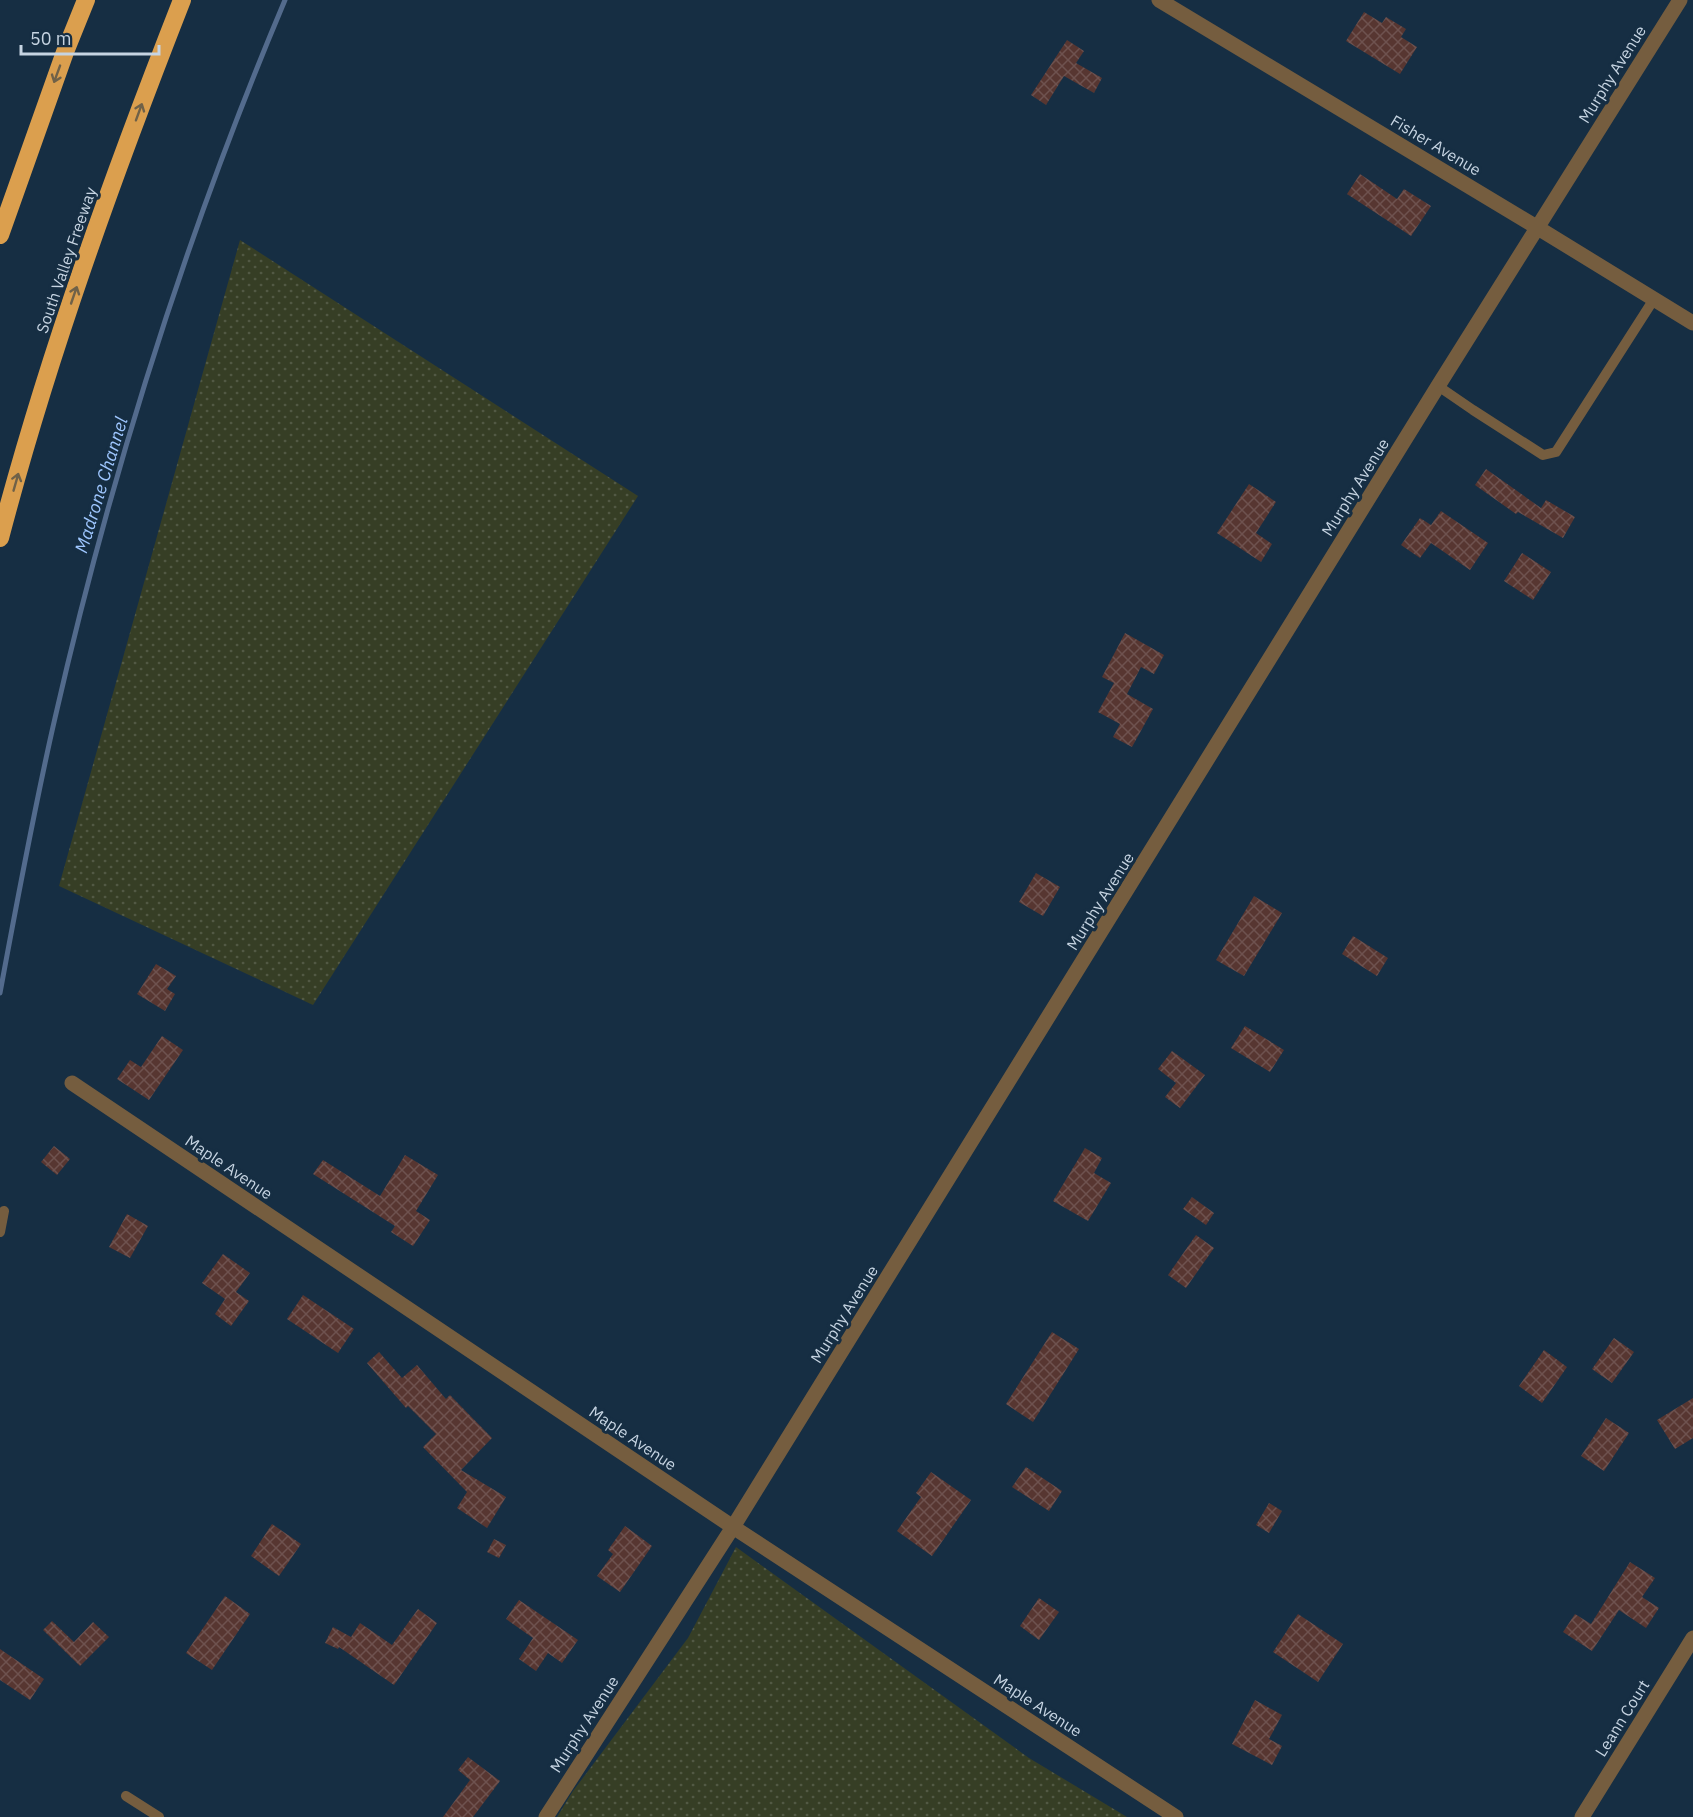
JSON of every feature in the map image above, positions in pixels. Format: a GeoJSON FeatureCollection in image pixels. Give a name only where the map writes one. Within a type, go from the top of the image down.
{"type":"FeatureCollection","features":[{"type":"Feature","properties":{"kind":"highway"},"geometry":{"type":"LineString","coordinates":[[0,236],[65,52],[86,0]]}},
{"type":"Feature","properties":{"kind":"highway","name":"South Valley Freeway"},"geometry":{"type":"LineString","coordinates":[[0,538],[68,312],[149,84],[182,0]]}},
{"type":"Feature","properties":{"kind":"street","name":"Fisher Avenue"},"geometry":{"type":"LineString","coordinates":[[1159,0],[1693,323]]}},
{"type":"Feature","properties":{"kind":"street","name":"Murphy Avenue"},"geometry":{"type":"LineString","coordinates":[[546,1817],[734,1527],[1438,386],[1680,0]]}},
{"type":"Feature","properties":{"kind":"street","name":"Maple Avenue"},"geometry":{"type":"LineString","coordinates":[[72,1083],[734,1527],[1176,1817]]}},
{"type":"Feature","properties":{"kind":"street","name":"Leann Court"},"geometry":{"type":"LineString","coordinates":[[1582,1817],[1693,1638]]}},
{"type":"Feature","properties":{"kind":"lane"},"geometry":{"type":"LineString","coordinates":[[1438,386],[1543,454],[1556,452],[1654,299]]}},
{"type":"Feature","properties":{"kind":"lane"},"geometry":{"type":"LineString","coordinates":[[0,1232],[4,1211]]}},
{"type":"Feature","properties":{"kind":"lane"},"geometry":{"type":"LineString","coordinates":[[126,1796],[159,1817]]}},
{"type":"Feature","properties":{"kind":"green space"},"geometry":{"type":"Polygon","coordinates":[[[240,240],[638,496],[313,1005],[59,886],[240,240]]]}},
{"type":"Feature","properties":{"kind":"green space"},"geometry":{"type":"Polygon","coordinates":[[[736,1547],[1029,1758],[1127,1817],[557,1817],[573,1791],[688,1638],[736,1547]]]}},
{"type":"Feature","properties":{"kind":"building"},"geometry":{"type":"Polygon","coordinates":[[[1364,12],[1382,23],[1386,17],[1406,29],[1401,37],[1417,47],[1400,74],[1346,41],[1364,12]]]}},
{"type":"Feature","properties":{"kind":"building"},"geometry":{"type":"Polygon","coordinates":[[[1067,40],[1084,51],[1076,63],[1102,78],[1094,93],[1064,76],[1046,105],[1031,95],[1067,40]]]}},
{"type":"Feature","properties":{"kind":"building"},"geometry":{"type":"Polygon","coordinates":[[[1360,174],[1397,199],[1404,189],[1431,206],[1411,236],[1347,194],[1360,174]]]}},
{"type":"Feature","properties":{"kind":"building"},"geometry":{"type":"Polygon","coordinates":[[[1486,469],[1541,508],[1546,500],[1575,517],[1563,538],[1518,512],[1516,514],[1475,485],[1486,469]]]}},
{"type":"Feature","properties":{"kind":"building"},"geometry":{"type":"Polygon","coordinates":[[[1249,484],[1276,502],[1256,533],[1272,544],[1261,562],[1217,533],[1249,484]]]}},
{"type":"Feature","properties":{"kind":"building"},"geometry":{"type":"Polygon","coordinates":[[[1441,511],[1488,543],[1470,570],[1431,543],[1420,558],[1401,545],[1420,518],[1431,525],[1441,511]]]}},
{"type":"Feature","properties":{"kind":"building"},"geometry":{"type":"Polygon","coordinates":[[[1522,553],[1551,572],[1533,600],[1504,581],[1522,553]]]}},
{"type":"Feature","properties":{"kind":"building"},"geometry":{"type":"Polygon","coordinates":[[[1125,633],[1164,655],[1154,674],[1141,667],[1127,694],[1153,709],[1132,747],[1113,737],[1120,724],[1098,712],[1114,683],[1102,677],[1125,633]]]}},
{"type":"Feature","properties":{"kind":"building"},"geometry":{"type":"Polygon","coordinates":[[[1036,873],[1060,887],[1043,916],[1019,902],[1036,873]]]}},
{"type":"Feature","properties":{"kind":"building"},"geometry":{"type":"Polygon","coordinates":[[[1254,896],[1282,913],[1244,976],[1216,960],[1254,896]]]}},
{"type":"Feature","properties":{"kind":"building"},"geometry":{"type":"Polygon","coordinates":[[[1353,936],[1388,958],[1377,976],[1342,954],[1353,936]]]}},
{"type":"Feature","properties":{"kind":"building"},"geometry":{"type":"Polygon","coordinates":[[[156,964],[176,976],[167,989],[175,994],[165,1011],[137,994],[156,964]]]}},
{"type":"Feature","properties":{"kind":"building"},"geometry":{"type":"Polygon","coordinates":[[[1245,1026],[1284,1050],[1270,1072],[1231,1048],[1245,1026]]]}},
{"type":"Feature","properties":{"kind":"building"},"geometry":{"type":"Polygon","coordinates":[[[162,1036],[183,1050],[149,1100],[117,1079],[130,1060],[141,1067],[162,1036]]]}},
{"type":"Feature","properties":{"kind":"building"},"geometry":{"type":"Polygon","coordinates":[[[1172,1051],[1205,1075],[1180,1108],[1165,1097],[1176,1083],[1158,1069],[1172,1051]]]}},
{"type":"Feature","properties":{"kind":"building"},"geometry":{"type":"Polygon","coordinates":[[[54,1146],[70,1159],[57,1175],[41,1162],[54,1146]]]}},
{"type":"Feature","properties":{"kind":"building"},"geometry":{"type":"Polygon","coordinates":[[[1085,1148],[1102,1158],[1094,1173],[1111,1183],[1088,1221],[1053,1201],[1085,1148]]]}},
{"type":"Feature","properties":{"kind":"building"},"geometry":{"type":"Polygon","coordinates":[[[405,1155],[438,1175],[416,1211],[430,1220],[413,1246],[391,1232],[395,1226],[313,1174],[323,1160],[380,1196],[405,1155]]]}},
{"type":"Feature","properties":{"kind":"building"},"geometry":{"type":"Polygon","coordinates":[[[1192,1197],[1214,1213],[1206,1225],[1183,1209],[1192,1197]]]}},
{"type":"Feature","properties":{"kind":"building"},"geometry":{"type":"Polygon","coordinates":[[[127,1214],[148,1226],[130,1258],[109,1247],[127,1214]]]}},
{"type":"Feature","properties":{"kind":"building"},"geometry":{"type":"Polygon","coordinates":[[[1196,1235],[1214,1248],[1186,1288],[1168,1275],[1196,1235]]]}},
{"type":"Feature","properties":{"kind":"building"},"geometry":{"type":"Polygon","coordinates":[[[223,1254],[250,1273],[236,1292],[249,1301],[231,1326],[215,1314],[225,1299],[202,1283],[223,1254]]]}},
{"type":"Feature","properties":{"kind":"building"},"geometry":{"type":"Polygon","coordinates":[[[303,1295],[354,1329],[338,1353],[287,1319],[303,1295]]]}},
{"type":"Feature","properties":{"kind":"building"},"geometry":{"type":"Polygon","coordinates":[[[1052,1332],[1079,1349],[1033,1422],[1006,1404],[1052,1332]]]}},
{"type":"Feature","properties":{"kind":"building"},"geometry":{"type":"Polygon","coordinates":[[[1614,1338],[1634,1352],[1612,1383],[1592,1369],[1614,1338]]]}},
{"type":"Feature","properties":{"kind":"building"},"geometry":{"type":"Polygon","coordinates":[[[1544,1350],[1567,1367],[1542,1403],[1519,1386],[1544,1350]]]}},
{"type":"Feature","properties":{"kind":"building"},"geometry":{"type":"Polygon","coordinates":[[[379,1352],[402,1378],[417,1365],[446,1399],[450,1395],[492,1438],[461,1470],[506,1497],[487,1528],[457,1508],[467,1492],[423,1447],[436,1434],[408,1406],[406,1408],[367,1363],[379,1352]]]}},
{"type":"Feature","properties":{"kind":"building"},"geometry":{"type":"Polygon","coordinates":[[[1693,1398],[1693,1438],[1675,1449],[1657,1420],[1693,1398]]]}},
{"type":"Feature","properties":{"kind":"building"},"geometry":{"type":"Polygon","coordinates":[[[1606,1418],[1629,1433],[1604,1471],[1581,1456],[1606,1418]]]}},
{"type":"Feature","properties":{"kind":"building"},"geometry":{"type":"Polygon","coordinates":[[[1026,1467],[1062,1491],[1049,1511],[1012,1487],[1026,1467]]]}},
{"type":"Feature","properties":{"kind":"building"},"geometry":{"type":"Polygon","coordinates":[[[931,1472],[971,1500],[932,1556],[897,1531],[921,1497],[916,1493],[931,1472]]]}},
{"type":"Feature","properties":{"kind":"building"},"geometry":{"type":"Polygon","coordinates":[[[1269,1503],[1282,1511],[1269,1533],[1256,1525],[1269,1503]]]}},
{"type":"Feature","properties":{"kind":"building"},"geometry":{"type":"Polygon","coordinates":[[[272,1524],[301,1544],[279,1576],[251,1556],[272,1524]]]}},
{"type":"Feature","properties":{"kind":"building"},"geometry":{"type":"Polygon","coordinates":[[[625,1526],[652,1546],[620,1592],[597,1576],[613,1554],[608,1550],[625,1526]]]}},
{"type":"Feature","properties":{"kind":"building"},"geometry":{"type":"Polygon","coordinates":[[[494,1539],[506,1545],[499,1558],[487,1552],[494,1539]]]}},
{"type":"Feature","properties":{"kind":"building"},"geometry":{"type":"Polygon","coordinates":[[[1630,1562],[1655,1578],[1642,1597],[1659,1608],[1646,1628],[1619,1610],[1592,1651],[1563,1632],[1575,1614],[1591,1624],[1630,1562]]]}},
{"type":"Feature","properties":{"kind":"building"},"geometry":{"type":"Polygon","coordinates":[[[225,1596],[250,1614],[212,1670],[186,1653],[225,1596]]]}},
{"type":"Feature","properties":{"kind":"building"},"geometry":{"type":"Polygon","coordinates":[[[1039,1598],[1059,1612],[1039,1640],[1020,1626],[1039,1598]]]}},
{"type":"Feature","properties":{"kind":"building"},"geometry":{"type":"Polygon","coordinates":[[[519,1600],[578,1640],[562,1663],[548,1653],[536,1671],[519,1659],[533,1638],[506,1619],[519,1600]]]}},
{"type":"Feature","properties":{"kind":"building"},"geometry":{"type":"Polygon","coordinates":[[[418,1609],[437,1623],[394,1685],[339,1647],[338,1649],[325,1643],[333,1627],[351,1637],[360,1623],[392,1645],[418,1609]]]}},
{"type":"Feature","properties":{"kind":"building"},"geometry":{"type":"Polygon","coordinates":[[[1298,1614],[1343,1644],[1318,1682],[1273,1652],[1298,1614]]]}},
{"type":"Feature","properties":{"kind":"building"},"geometry":{"type":"Polygon","coordinates":[[[52,1621],[74,1642],[93,1622],[109,1637],[80,1666],[43,1630],[52,1621]]]}},
{"type":"Feature","properties":{"kind":"building"},"geometry":{"type":"Polygon","coordinates":[[[0,1649],[44,1679],[30,1700],[0,1680],[0,1649]]]}},
{"type":"Feature","properties":{"kind":"building"},"geometry":{"type":"Polygon","coordinates":[[[1255,1700],[1282,1715],[1269,1739],[1282,1746],[1272,1765],[1232,1744],[1255,1700]]]}},
{"type":"Feature","properties":{"kind":"building"},"geometry":{"type":"Polygon","coordinates":[[[468,1757],[500,1781],[473,1817],[443,1817],[470,1780],[458,1770],[468,1757]]]}},
{"type":"Feature","properties":{"kind":"waterway","name":"Madrone Channel"},"geometry":{"type":"LineString","coordinates":[[0,993],[55,718],[77,626],[127,444],[184,265],[249,87],[285,0]]}}]}
